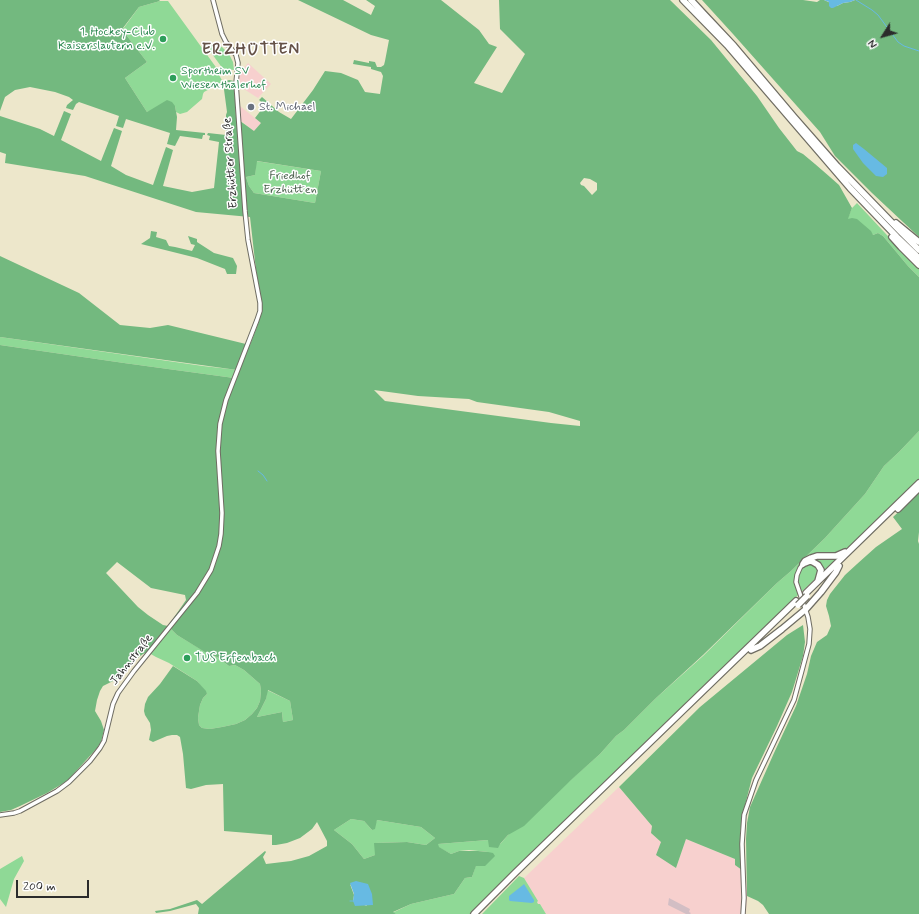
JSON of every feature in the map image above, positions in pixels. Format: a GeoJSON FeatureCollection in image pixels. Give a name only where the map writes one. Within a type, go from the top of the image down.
{"type":"FeatureCollection","features":[{"type":"Feature","properties":{"kind":"highway"},"geometry":{"type":"LineString","coordinates":[[683,0],[727,45],[829,164],[871,210],[919,258]]}},
{"type":"Feature","properties":{"kind":"highway"},"geometry":{"type":"LineString","coordinates":[[691,0],[734,46],[837,166],[919,250]]}},
{"type":"Feature","properties":{"kind":"highway"},"geometry":{"type":"LineString","coordinates":[[871,210],[896,241],[919,265]]}},
{"type":"Feature","properties":{"kind":"highway"},"geometry":{"type":"LineString","coordinates":[[883,214],[919,242]]}},
{"type":"Feature","properties":{"kind":"highway"},"geometry":{"type":"LineString","coordinates":[[806,594],[839,566],[919,483]]}},
{"type":"Feature","properties":{"kind":"highway"},"geometry":{"type":"LineString","coordinates":[[892,512],[919,488]]}},
{"type":"Feature","properties":{"kind":"highway"},"geometry":{"type":"LineString","coordinates":[[522,868],[751,650],[850,550],[885,519]]}},
{"type":"Feature","properties":{"kind":"highway"},"geometry":{"type":"LineString","coordinates":[[803,564],[811,558],[817,556],[836,556],[850,550]]}},
{"type":"Feature","properties":{"kind":"highway"},"geometry":{"type":"LineString","coordinates":[[803,564],[810,561],[818,565],[821,570],[818,581]]}},
{"type":"Feature","properties":{"kind":"highway"},"geometry":{"type":"LineString","coordinates":[[751,650],[760,646],[778,633],[806,609],[821,592],[839,566]]}},
{"type":"Feature","properties":{"kind":"highway"},"geometry":{"type":"LineString","coordinates":[[474,914],[797,603]]}},
{"type":"Feature","properties":{"kind":"highway"},"geometry":{"type":"LineString","coordinates":[[479,914],[517,873]]}},
{"type":"Feature","properties":{"kind":"street","name":"Erzhütter Straße"},"geometry":{"type":"LineString","coordinates":[[170,628],[206,579],[214,562],[219,546],[222,520],[222,498],[218,451],[220,424],[226,400],[260,310],[248,240],[245,211],[236,79],[238,63],[236,55],[222,34],[213,0]]}},
{"type":"Feature","properties":{"kind":"street"},"geometry":{"type":"LineString","coordinates":[[743,914],[744,898],[742,853],[744,815],[756,780],[794,700],[805,664],[809,644],[810,635],[808,617],[796,582],[797,575],[803,564]]}},
{"type":"Feature","properties":{"kind":"street","name":"Jahnstraße"},"geometry":{"type":"LineString","coordinates":[[0,815],[20,811],[57,791],[69,782],[86,765],[104,741],[113,704],[118,693],[134,671],[170,628]]}},
{"type":"Feature","properties":{"kind":"shaded area"},"geometry":{"type":"Polygon","coordinates":[[[248,63],[271,84],[258,98],[239,86],[239,74],[248,63]]]}},
{"type":"Feature","properties":{"kind":"shaded area"},"geometry":{"type":"Polygon","coordinates":[[[240,106],[261,123],[254,131],[240,120],[240,106]]]}},
{"type":"Feature","properties":{"kind":"shaded area"},"geometry":{"type":"Polygon","coordinates":[[[619,787],[652,826],[651,833],[661,842],[670,864],[676,868],[686,839],[735,859],[742,870],[746,870],[746,914],[546,914],[540,904],[538,904],[538,901],[524,878],[619,787]]]}},
{"type":"Feature","properties":{"kind":"shaded area"},"geometry":{"type":"Polygon","coordinates":[[[669,898],[690,909],[689,912],[691,913],[686,914],[668,905],[669,898]]]}},
{"type":"Feature","properties":{"kind":"green space"},"geometry":{"type":"Polygon","coordinates":[[[0,0],[159,0],[160,1],[139,7],[123,28],[127,36],[147,62],[125,78],[147,112],[167,100],[172,102],[175,106],[177,117],[176,130],[205,133],[205,135],[203,135],[202,139],[180,136],[175,146],[167,144],[170,133],[126,119],[123,128],[116,126],[119,116],[79,102],[73,110],[66,108],[67,105],[73,100],[69,97],[55,92],[30,87],[15,90],[5,97],[0,111],[0,0]]]}},
{"type":"Feature","properties":{"kind":"green space"},"geometry":{"type":"Polygon","coordinates":[[[298,0],[343,0],[371,15],[375,6],[366,0],[441,0],[479,30],[489,44],[497,47],[474,83],[502,93],[525,54],[500,29],[499,0],[670,0],[711,40],[757,96],[797,151],[803,154],[839,185],[852,208],[848,219],[857,219],[871,231],[873,235],[878,233],[883,236],[919,277],[919,431],[884,466],[865,494],[825,538],[616,736],[600,754],[524,826],[508,835],[498,848],[489,847],[488,840],[438,844],[439,847],[451,854],[459,851],[478,851],[493,853],[495,856],[485,866],[476,866],[472,877],[465,878],[454,894],[411,904],[393,912],[396,914],[198,914],[199,908],[196,904],[156,913],[155,911],[170,909],[197,900],[202,904],[265,851],[266,852],[263,857],[266,864],[291,861],[309,856],[327,846],[327,841],[317,822],[312,829],[300,838],[276,845],[272,845],[272,835],[224,831],[223,784],[206,785],[191,789],[186,788],[180,737],[177,735],[172,735],[153,742],[149,740],[151,730],[150,723],[144,711],[145,704],[148,697],[173,666],[197,681],[206,691],[207,694],[203,698],[200,705],[198,718],[199,725],[202,728],[210,729],[222,727],[236,724],[245,720],[257,708],[260,701],[260,684],[244,670],[235,665],[229,666],[217,657],[208,654],[177,635],[170,628],[148,652],[135,660],[120,677],[103,686],[97,700],[95,711],[104,730],[101,742],[68,780],[47,793],[20,806],[11,810],[0,812],[0,345],[234,378],[237,370],[0,337],[0,256],[79,293],[120,325],[150,328],[168,325],[250,345],[258,324],[262,305],[256,270],[250,217],[196,212],[85,176],[5,163],[6,154],[0,152],[0,116],[40,129],[54,136],[64,111],[71,114],[61,140],[101,161],[114,128],[122,131],[111,166],[126,175],[153,185],[166,147],[173,150],[163,186],[192,192],[214,188],[219,142],[209,140],[210,136],[207,135],[208,133],[226,135],[227,112],[223,82],[229,80],[234,81],[236,118],[254,131],[261,123],[255,118],[265,105],[259,100],[262,97],[279,112],[291,119],[325,71],[341,73],[358,80],[365,92],[380,94],[383,76],[381,72],[371,69],[371,67],[353,64],[354,60],[369,63],[369,61],[375,62],[377,67],[384,65],[389,40],[371,35],[298,0]],[[257,161],[255,175],[246,177],[249,186],[254,193],[315,203],[321,171],[257,161]],[[584,178],[580,183],[584,186],[592,195],[597,190],[597,183],[590,179],[584,178]],[[374,390],[385,401],[580,426],[580,421],[549,412],[477,402],[469,399],[418,396],[374,390]],[[117,562],[106,573],[138,607],[163,625],[168,626],[186,600],[185,595],[151,588],[117,562]],[[268,690],[266,699],[257,717],[282,712],[283,722],[293,720],[290,701],[268,690]],[[351,819],[334,830],[352,844],[364,859],[375,855],[374,843],[407,842],[426,845],[435,838],[421,827],[377,820],[375,829],[372,830],[364,821],[351,819]],[[350,884],[354,895],[353,901],[367,906],[350,884]]]}},
{"type":"Feature","properties":{"kind":"green space"},"geometry":{"type":"Polygon","coordinates":[[[702,0],[803,0],[817,2],[824,0],[837,6],[855,0],[919,0],[919,237],[835,156],[820,132],[702,0]]]}},
{"type":"Feature","properties":{"kind":"green space"},"geometry":{"type":"Polygon","coordinates":[[[160,1],[168,1],[218,70],[223,82],[204,92],[202,99],[187,112],[180,114],[176,112],[175,106],[147,112],[125,78],[147,62],[123,29],[139,7],[160,1]]]}},
{"type":"Feature","properties":{"kind":"green space"},"geometry":{"type":"Polygon","coordinates":[[[212,44],[222,47],[229,54],[233,62],[234,70],[223,69],[207,47],[212,44]]]}},
{"type":"Feature","properties":{"kind":"green space","name":"Friedhof Erzhütten"},"geometry":{"type":"Polygon","coordinates":[[[256,161],[321,171],[315,203],[254,193],[249,186],[246,177],[255,175],[256,161]]]}},
{"type":"Feature","properties":{"kind":"green space"},"geometry":{"type":"Polygon","coordinates":[[[857,203],[919,268],[919,277],[883,236],[878,233],[873,235],[847,220],[852,208],[857,203]]]}},
{"type":"Feature","properties":{"kind":"green space"},"geometry":{"type":"Polygon","coordinates":[[[151,231],[157,232],[156,237],[166,240],[169,246],[192,251],[195,245],[191,244],[188,236],[197,239],[197,242],[214,253],[233,258],[237,266],[236,274],[227,274],[225,269],[197,258],[141,244],[150,238],[151,231]]]}},
{"type":"Feature","properties":{"kind":"green space"},"geometry":{"type":"Polygon","coordinates":[[[0,337],[238,370],[234,378],[124,363],[0,345],[0,337]]]}},
{"type":"Feature","properties":{"kind":"green space"},"geometry":{"type":"Polygon","coordinates":[[[919,431],[919,480],[795,598],[686,705],[664,724],[662,729],[471,914],[392,913],[411,904],[454,894],[465,878],[472,877],[476,865],[488,852],[469,850],[451,854],[438,847],[438,844],[488,840],[500,844],[508,835],[600,754],[616,736],[703,656],[825,538],[865,494],[884,466],[919,431]]]}},
{"type":"Feature","properties":{"kind":"green space"},"geometry":{"type":"Polygon","coordinates":[[[919,493],[919,914],[769,914],[763,905],[747,896],[746,839],[750,807],[796,706],[807,674],[811,656],[817,642],[827,635],[831,626],[826,606],[830,594],[845,575],[857,564],[876,547],[902,529],[893,517],[919,493]]]}},
{"type":"Feature","properties":{"kind":"green space"},"geometry":{"type":"Polygon","coordinates":[[[803,625],[805,642],[803,656],[792,692],[752,778],[742,817],[740,836],[742,870],[735,865],[735,859],[686,839],[676,868],[656,855],[661,842],[651,833],[652,826],[619,787],[700,707],[787,635],[803,625]]]}},
{"type":"Feature","properties":{"kind":"green space"},"geometry":{"type":"Polygon","coordinates":[[[170,628],[177,635],[212,656],[217,657],[229,666],[235,665],[244,670],[260,684],[260,701],[252,714],[245,720],[236,724],[222,727],[210,729],[202,728],[199,725],[198,718],[200,705],[203,698],[207,694],[197,681],[169,663],[149,653],[170,628]]]}},
{"type":"Feature","properties":{"kind":"green space"},"geometry":{"type":"Polygon","coordinates":[[[267,690],[290,701],[293,720],[283,722],[282,712],[257,717],[266,699],[267,690]]]}},
{"type":"Feature","properties":{"kind":"green space"},"geometry":{"type":"Polygon","coordinates":[[[351,819],[364,821],[372,830],[377,820],[421,827],[435,838],[426,845],[407,842],[375,843],[375,855],[364,859],[352,844],[334,830],[351,819]]]}},
{"type":"Feature","properties":{"kind":"green space"},"geometry":{"type":"Polygon","coordinates":[[[22,856],[24,861],[14,879],[6,907],[0,899],[0,869],[22,856]]]}},
{"type":"Feature","properties":{"kind":"green space"},"geometry":{"type":"Polygon","coordinates":[[[519,876],[524,878],[538,901],[538,904],[540,904],[546,914],[482,914],[519,876]]]}},
{"type":"Feature","properties":{"kind":"water"},"geometry":{"type":"Polygon","coordinates":[[[824,0],[855,0],[831,8],[829,6],[829,2],[824,0]]]}},
{"type":"Feature","properties":{"kind":"water"},"geometry":{"type":"Polygon","coordinates":[[[856,143],[887,168],[887,174],[883,177],[876,176],[863,163],[853,149],[853,145],[856,143]]]}},
{"type":"Feature","properties":{"kind":"water"},"geometry":{"type":"Polygon","coordinates":[[[356,881],[368,884],[372,894],[373,905],[355,906],[353,901],[354,894],[350,883],[356,881]]]}},
{"type":"Feature","properties":{"kind":"water"},"geometry":{"type":"Polygon","coordinates":[[[524,884],[534,902],[510,901],[509,896],[524,884]]]}},
{"type":"Feature","properties":{"kind":"waterway"},"geometry":{"type":"LineString","coordinates":[[856,0],[878,15],[898,42],[904,46],[919,51]]}},
{"type":"Feature","properties":{"kind":"waterway"},"geometry":{"type":"LineString","coordinates":[[258,471],[267,481]]}},
{"type":"Feature","properties":{"kind":"place","name":"1. Hockey-Club Kaiserslautern e.V."},"geometry":{"type":"Point","coordinates":[163,39]}},
{"type":"Feature","properties":{"kind":"place","name":"Sportheim SV Wiesenthalerhof"},"geometry":{"type":"Point","coordinates":[173,78]}},
{"type":"Feature","properties":{"kind":"place","name":"St. Michael"},"geometry":{"type":"Point","coordinates":[251,107]}},
{"type":"Feature","properties":{"kind":"place","name":"TUS Erfenbach"},"geometry":{"type":"Point","coordinates":[187,658]}},
{"type":"Feature","properties":{"kind":"district","name":"ERZHÜTTEN"},"geometry":{"type":"Point","coordinates":[251,51]}}]}
